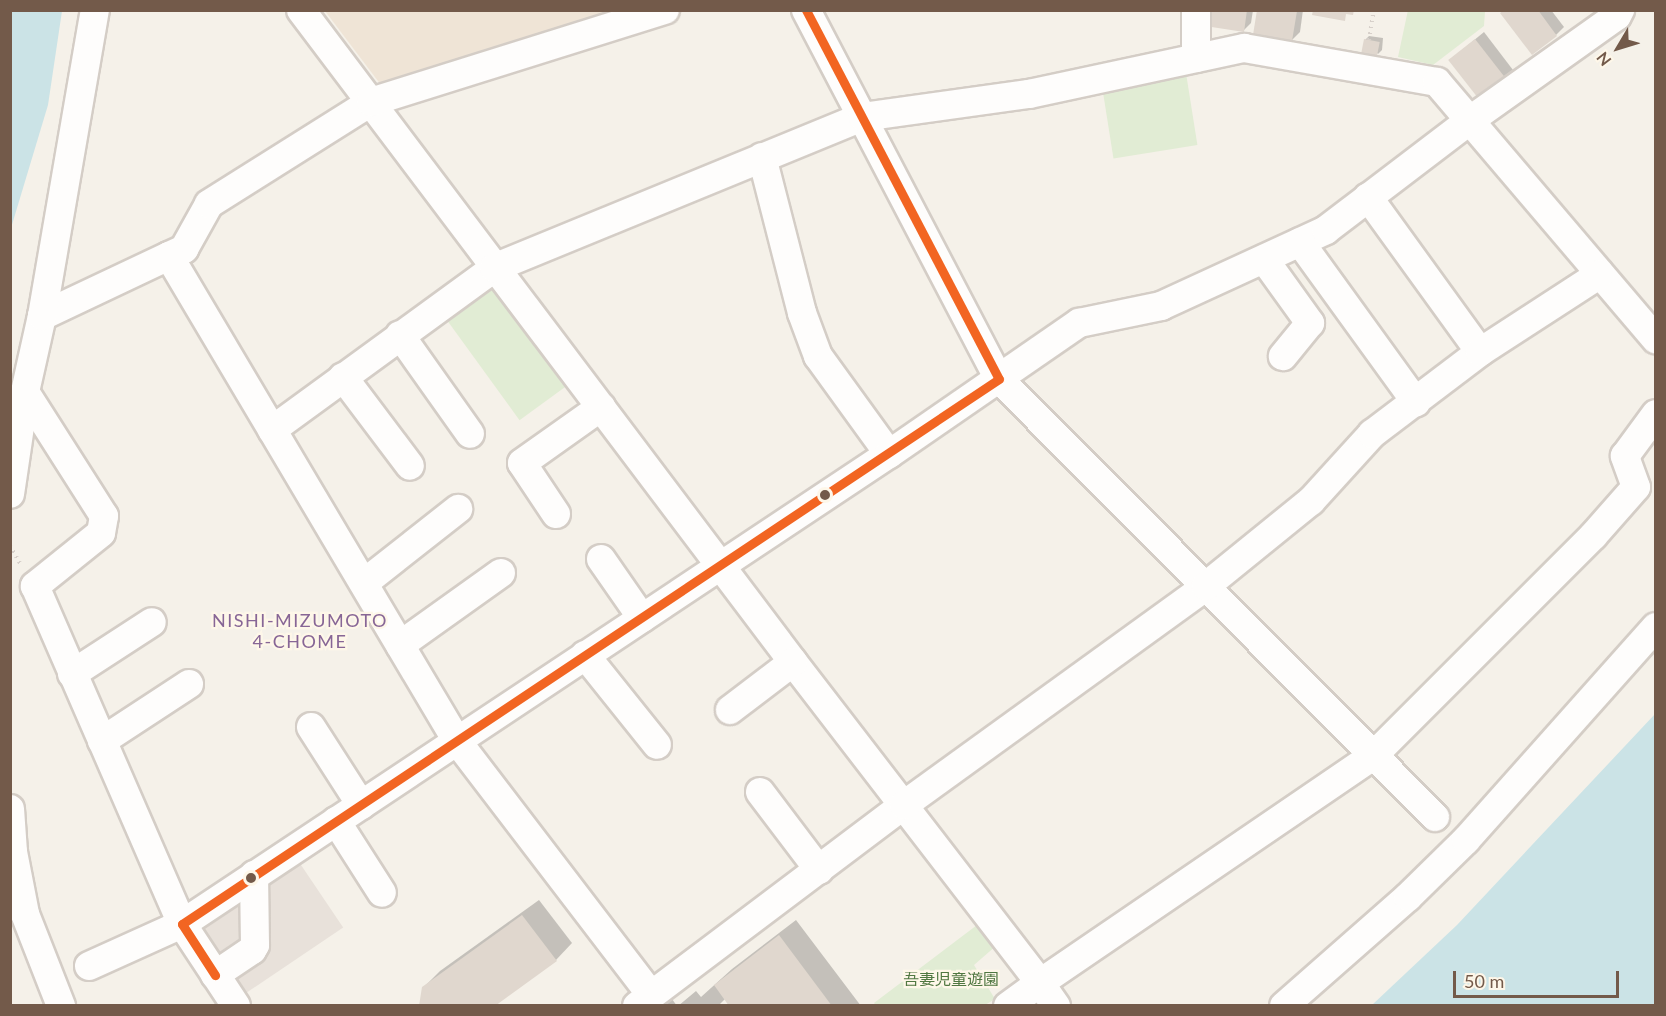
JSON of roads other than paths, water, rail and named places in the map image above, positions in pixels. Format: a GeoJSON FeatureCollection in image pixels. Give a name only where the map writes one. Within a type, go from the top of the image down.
{"type":"FeatureCollection","features":[{"type":"Feature","properties":{"kind":"street"},"geometry":{"type":"LineString","coordinates":[[10,494],[25,392],[42,316],[95,10]]}},
{"type":"Feature","properties":{"kind":"street"},"geometry":{"type":"LineString","coordinates":[[301,10],[793,663],[1048,994]]}},
{"type":"Feature","properties":{"kind":"street"},"geometry":{"type":"LineString","coordinates":[[42,316],[184,249],[209,204],[371,102],[665,10]]}},
{"type":"Feature","properties":{"kind":"street"},"geometry":{"type":"LineString","coordinates":[[806,10],[999,379],[1435,817]]}},
{"type":"Feature","properties":{"kind":"street"},"geometry":{"type":"LineString","coordinates":[[1196,10],[1196,58]]}},
{"type":"Feature","properties":{"kind":"street"},"geometry":{"type":"LineString","coordinates":[[89,966],[182,924],[889,454],[1079,323],[1161,306],[1326,230],[1469,121],[1617,16],[1620,10]]}},
{"type":"Feature","properties":{"kind":"street"},"geometry":{"type":"LineString","coordinates":[[272,430],[494,268],[863,117],[1029,94],[1244,48],[1437,82],[1656,339]]}},
{"type":"Feature","properties":{"kind":"street"},"geometry":{"type":"LineString","coordinates":[[762,157],[802,313],[818,356],[889,454]]}},
{"type":"Feature","properties":{"kind":"street"},"geometry":{"type":"LineString","coordinates":[[1368,197],[1480,352]]}},
{"type":"Feature","properties":{"kind":"street"},"geometry":{"type":"LineString","coordinates":[[1300,242],[1416,402]]}},
{"type":"Feature","properties":{"kind":"street"},"geometry":{"type":"LineString","coordinates":[[169,256],[457,741],[644,1000],[904,806],[1206,586],[1311,501],[1372,434],[1480,352],[1600,274]]}},
{"type":"Feature","properties":{"kind":"street"},"geometry":{"type":"LineString","coordinates":[[1264,259],[1310,323],[1283,356]]}},
{"type":"Feature","properties":{"kind":"street"},"geometry":{"type":"LineString","coordinates":[[400,335],[470,434]]}},
{"type":"Feature","properties":{"kind":"street"},"geometry":{"type":"LineString","coordinates":[[343,377],[410,465]]}},
{"type":"Feature","properties":{"kind":"street"},"geometry":{"type":"LineString","coordinates":[[25,392],[104,516],[101,533],[35,586],[182,924],[236,1005]]}},
{"type":"Feature","properties":{"kind":"street"},"geometry":{"type":"LineString","coordinates":[[556,514],[522,463],[601,407]]}},
{"type":"Feature","properties":{"kind":"street"},"geometry":{"type":"LineString","coordinates":[[1008,1005],[1048,994],[1374,755],[1593,536],[1636,487],[1625,456],[1656,414]]}},
{"type":"Feature","properties":{"kind":"street"},"geometry":{"type":"LineString","coordinates":[[364,584],[458,509]]}},
{"type":"Feature","properties":{"kind":"street"},"geometry":{"type":"LineString","coordinates":[[601,560],[642,618]]}},
{"type":"Feature","properties":{"kind":"street"},"geometry":{"type":"LineString","coordinates":[[400,645],[501,573]]}},
{"type":"Feature","properties":{"kind":"street"},"geometry":{"type":"LineString","coordinates":[[72,674],[152,622]]}},
{"type":"Feature","properties":{"kind":"street"},"geometry":{"type":"LineString","coordinates":[[1284,1005],[1408,897],[1466,840],[1656,627]]}},
{"type":"Feature","properties":{"kind":"street"},"geometry":{"type":"LineString","coordinates":[[585,656],[657,745]]}},
{"type":"Feature","properties":{"kind":"street"},"geometry":{"type":"LineString","coordinates":[[730,710],[793,663]]}},
{"type":"Feature","properties":{"kind":"street"},"geometry":{"type":"LineString","coordinates":[[102,741],[189,684]]}},
{"type":"Feature","properties":{"kind":"street"},"geometry":{"type":"LineString","coordinates":[[310,727],[361,805]]}},
{"type":"Feature","properties":{"kind":"street"},"geometry":{"type":"LineString","coordinates":[[760,792],[819,870]]}},
{"type":"Feature","properties":{"kind":"street"},"geometry":{"type":"LineString","coordinates":[[10,809],[13,852],[25,914],[61,1005]]}},
{"type":"Feature","properties":{"kind":"street"},"geometry":{"type":"LineString","coordinates":[[336,821],[382,893]]}},
{"type":"Feature","properties":{"kind":"street"},"geometry":{"type":"LineString","coordinates":[[215,975],[252,950],[255,945],[254,876]]}},
{"type":"Feature","properties":{"kind":"water"},"geometry":{"type":"Polygon","coordinates":[[[11,10],[62,11],[48,105],[11,228],[11,10]]]}},
{"type":"Feature","properties":{"kind":"water"},"geometry":{"type":"Polygon","coordinates":[[[1655,714],[1655,1005],[1372,1005],[1457,925],[1655,714]]]}},
{"type":"Feature","properties":{"kind":"district","name":"NISHI-MIZUMOTO 4-CHOME"},"geometry":{"type":"Point","coordinates":[300,631]}},
{"type":"Feature","properties":{"kind":"park label","name":"吾妻児童遊園"},"geometry":{"type":"Point","coordinates":[951,979]}}]}
